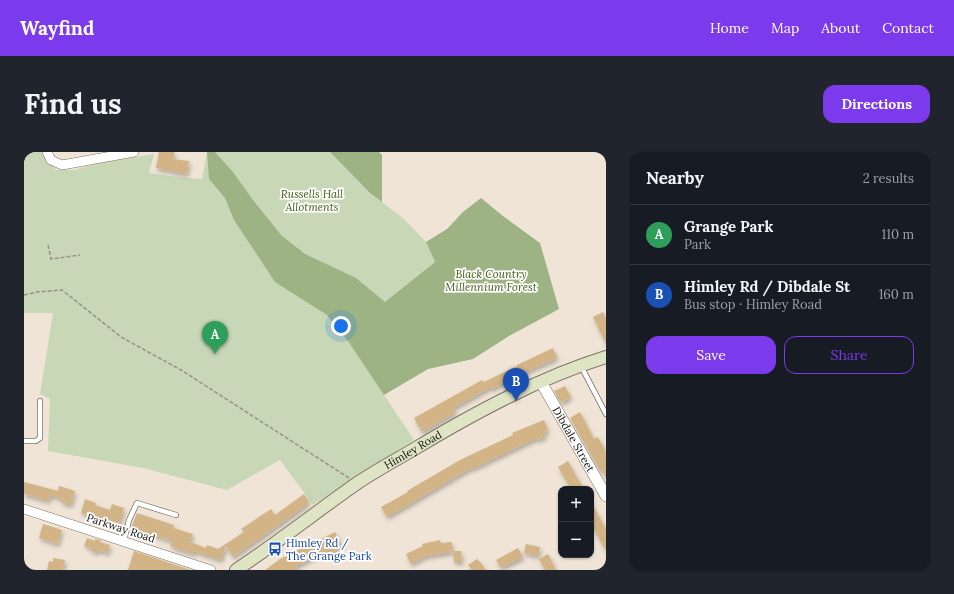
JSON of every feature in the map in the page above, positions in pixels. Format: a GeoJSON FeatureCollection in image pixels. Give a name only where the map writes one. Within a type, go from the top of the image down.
{"type":"FeatureCollection","features":[{"type":"Feature","properties":{"kind":"main road","name":"Himley Road"},"geometry":{"type":"LineString","coordinates":[[236,570],[269,548],[358,483],[493,404],[541,382],[606,357]]}},
{"type":"Feature","properties":{"kind":"street"},"geometry":{"type":"LineString","coordinates":[[47,152],[51,160],[62,165],[134,152]]}},
{"type":"Feature","properties":{"kind":"street","name":"Dibdale Street"},"geometry":{"type":"LineString","coordinates":[[541,382],[606,496]]}},
{"type":"Feature","properties":{"kind":"street","name":"Parkway Road"},"geometry":{"type":"LineString","coordinates":[[24,509],[210,570]]}},
{"type":"Feature","properties":{"kind":"lane"},"geometry":{"type":"LineString","coordinates":[[581,366],[606,414]]}},
{"type":"Feature","properties":{"kind":"lane"},"geometry":{"type":"LineString","coordinates":[[24,441],[36,441],[40,438],[40,401]]}},
{"type":"Feature","properties":{"kind":"lane"},"geometry":{"type":"LineString","coordinates":[[124,541],[129,520],[137,503],[176,515]]}},
{"type":"Feature","properties":{"kind":"path"},"geometry":{"type":"LineString","coordinates":[[48,246],[51,259],[80,255]]}},
{"type":"Feature","properties":{"kind":"path"},"geometry":{"type":"LineString","coordinates":[[24,295],[37,292],[62,290],[120,337],[181,370],[358,483]]}},
{"type":"Feature","properties":{"kind":"green space","name":"Russells Hall Allotments"},"geometry":{"type":"Polygon","coordinates":[[[24,152],[42,152],[56,170],[74,170],[103,162],[154,154],[149,173],[202,179],[207,152],[330,152],[370,193],[404,219],[426,242],[435,262],[385,302],[384,395],[414,440],[313,505],[280,460],[227,490],[143,468],[48,451],[50,399],[40,394],[53,313],[24,313],[24,152]]]}},
{"type":"Feature","properties":{"kind":"green space","name":"Black Country Millennium Forest"},"geometry":{"type":"Polygon","coordinates":[[[207,152],[215,152],[233,172],[281,235],[305,254],[356,278],[385,302],[435,262],[426,242],[447,229],[463,212],[481,198],[540,243],[559,309],[509,336],[473,359],[428,369],[384,395],[348,341],[327,315],[275,282],[234,220],[225,198],[209,179],[207,152]]]}},
{"type":"Feature","properties":{"kind":"green space"},"geometry":{"type":"Polygon","coordinates":[[[330,152],[379,152],[382,155],[382,202],[370,193],[330,152]]]}},
{"type":"Feature","properties":{"kind":"building"},"geometry":{"type":"Polygon","coordinates":[[[159,152],[175,152],[173,159],[189,161],[187,174],[156,168],[159,152]]]}},
{"type":"Feature","properties":{"kind":"building"},"geometry":{"type":"Polygon","coordinates":[[[603,312],[606,318],[606,344],[593,317],[603,312]]]}},
{"type":"Feature","properties":{"kind":"building"},"geometry":{"type":"Polygon","coordinates":[[[553,348],[557,358],[518,375],[492,389],[491,387],[453,408],[456,412],[422,432],[414,418],[482,380],[484,382],[553,348]]]}},
{"type":"Feature","properties":{"kind":"building"},"geometry":{"type":"Polygon","coordinates":[[[565,386],[571,397],[561,403],[554,391],[565,386]]]}},
{"type":"Feature","properties":{"kind":"building"},"geometry":{"type":"Polygon","coordinates":[[[580,412],[594,439],[598,437],[606,452],[606,478],[602,470],[600,471],[570,418],[580,412]]]}},
{"type":"Feature","properties":{"kind":"building"},"geometry":{"type":"Polygon","coordinates":[[[544,420],[548,431],[544,432],[545,437],[537,440],[537,438],[472,469],[471,468],[387,517],[381,507],[460,460],[513,435],[512,433],[544,420]]]}},
{"type":"Feature","properties":{"kind":"building"},"geometry":{"type":"Polygon","coordinates":[[[568,461],[582,486],[569,486],[558,467],[568,461]]]}},
{"type":"Feature","properties":{"kind":"building"},"geometry":{"type":"Polygon","coordinates":[[[24,482],[58,491],[59,486],[75,491],[71,505],[61,502],[62,499],[50,495],[49,501],[24,494],[24,482]]]}},
{"type":"Feature","properties":{"kind":"building"},"geometry":{"type":"Polygon","coordinates":[[[304,494],[309,502],[298,511],[233,557],[226,546],[221,560],[194,551],[194,554],[170,546],[172,541],[131,528],[137,513],[174,525],[173,528],[193,534],[190,542],[206,548],[207,545],[218,549],[244,532],[241,529],[271,509],[275,515],[304,494]]]}},
{"type":"Feature","properties":{"kind":"building"},"geometry":{"type":"Polygon","coordinates":[[[85,499],[96,503],[95,505],[110,510],[112,504],[124,508],[119,524],[81,513],[85,499]]]}},
{"type":"Feature","properties":{"kind":"building"},"geometry":{"type":"Polygon","coordinates":[[[594,507],[606,529],[606,551],[594,529],[594,507]]]}},
{"type":"Feature","properties":{"kind":"building"},"geometry":{"type":"Polygon","coordinates":[[[43,524],[62,530],[58,544],[39,538],[43,524]]]}},
{"type":"Feature","properties":{"kind":"building"},"geometry":{"type":"Polygon","coordinates":[[[335,532],[341,545],[335,548],[337,552],[331,555],[329,550],[296,566],[297,570],[265,570],[280,559],[335,532]]]}},
{"type":"Feature","properties":{"kind":"building"},"geometry":{"type":"Polygon","coordinates":[[[87,538],[95,541],[95,539],[101,540],[100,542],[110,545],[108,553],[98,550],[97,553],[91,551],[92,548],[84,546],[87,538]]]}},
{"type":"Feature","properties":{"kind":"building"},"geometry":{"type":"Polygon","coordinates":[[[440,540],[441,543],[452,542],[452,552],[426,556],[411,564],[406,554],[423,546],[422,544],[440,540]]]}},
{"type":"Feature","properties":{"kind":"building"},"geometry":{"type":"Polygon","coordinates":[[[526,544],[540,547],[538,556],[524,553],[526,544]]]}},
{"type":"Feature","properties":{"kind":"building"},"geometry":{"type":"Polygon","coordinates":[[[518,548],[523,557],[501,568],[496,560],[518,548]]]}},
{"type":"Feature","properties":{"kind":"building"},"geometry":{"type":"Polygon","coordinates":[[[134,551],[191,570],[128,570],[134,551]]]}},
{"type":"Feature","properties":{"kind":"building"},"geometry":{"type":"Polygon","coordinates":[[[453,551],[461,551],[462,562],[454,562],[453,551]]]}},
{"type":"Feature","properties":{"kind":"building"},"geometry":{"type":"Polygon","coordinates":[[[548,554],[556,570],[545,570],[539,559],[548,554]]]}},
{"type":"Feature","properties":{"kind":"building"},"geometry":{"type":"Polygon","coordinates":[[[53,558],[65,560],[63,570],[47,570],[49,561],[53,562],[53,558]]]}},
{"type":"Feature","properties":{"kind":"building"},"geometry":{"type":"Polygon","coordinates":[[[477,559],[486,570],[472,570],[468,565],[477,559]]]}},
{"type":"Feature","properties":{"kind":"place","name":"Grange Park"},"geometry":{"type":"Point","coordinates":[215,354]}},
{"type":"Feature","properties":{"kind":"place","name":"Himley Rd / Dibdale St"},"geometry":{"type":"Point","coordinates":[516,401]}},
{"type":"Feature","properties":{"kind":"place","name":"Himley Rd / The Grange Park"},"geometry":{"type":"Point","coordinates":[275,549]}}]}
